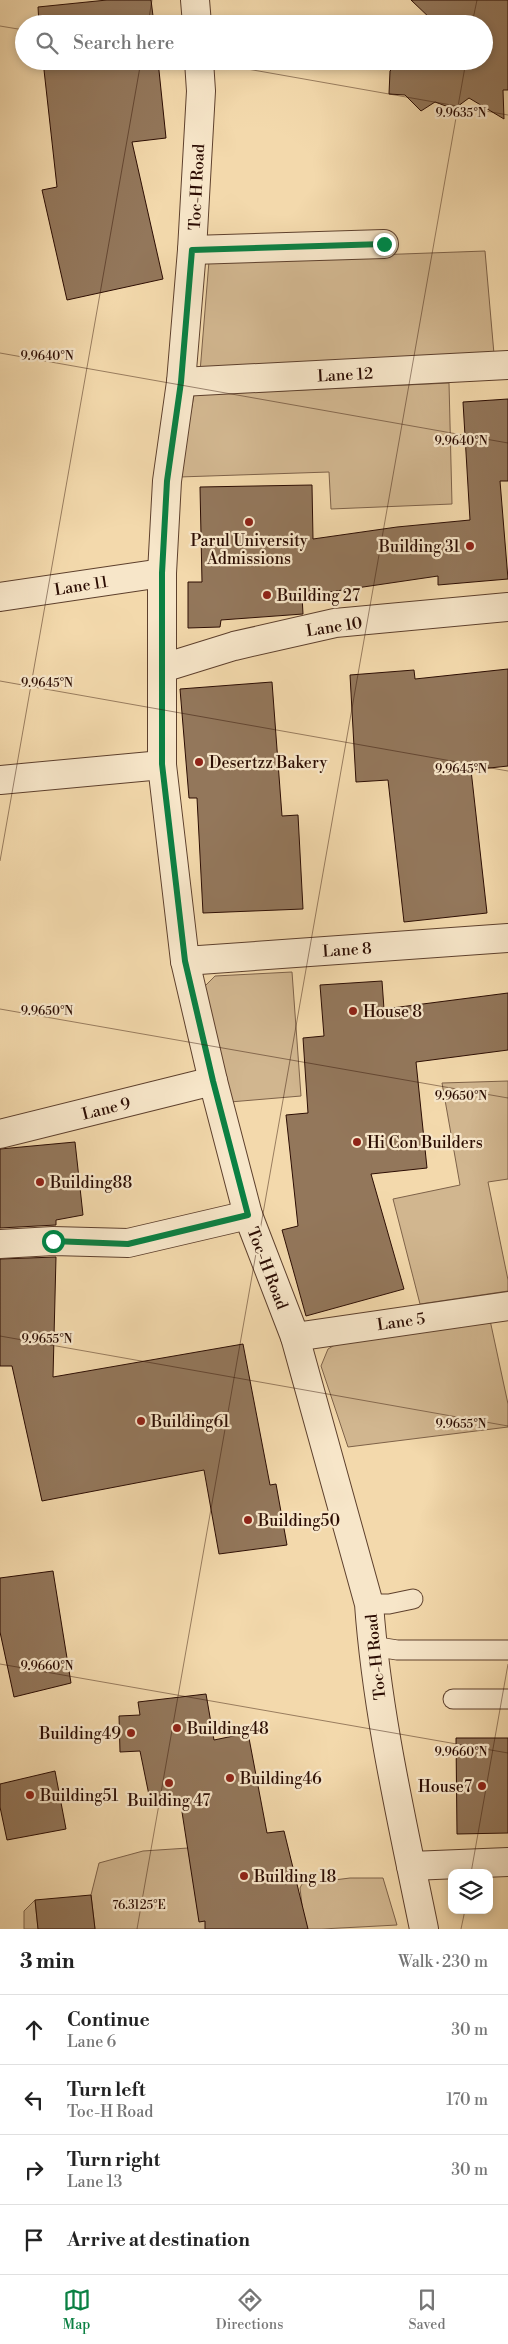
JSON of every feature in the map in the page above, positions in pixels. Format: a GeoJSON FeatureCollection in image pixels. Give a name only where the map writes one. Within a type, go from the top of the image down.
{"type":"FeatureCollection","features":[{"type":"Feature","properties":{"kind":"street"},"geometry":{"type":"LineString","coordinates":[[195,0],[196,15]]}},
{"type":"Feature","properties":{"kind":"street","name":"Toc-H Road"},"geometry":{"type":"LineString","coordinates":[[200,70],[201,91],[192,250],[181,382],[167,481],[162,573],[162,764],[185,961],[213,1081],[248,1215],[295,1337],[369,1604],[372,1646],[385,1742],[424,1929]]}},
{"type":"Feature","properties":{"kind":"street"},"geometry":{"type":"LineString","coordinates":[[192,250],[384,244]]}},
{"type":"Feature","properties":{"kind":"street","name":"Lane 12"},"geometry":{"type":"LineString","coordinates":[[181,382],[508,365]]}},
{"type":"Feature","properties":{"kind":"street","name":"Lane 11"},"geometry":{"type":"LineString","coordinates":[[0,598],[162,573]]}},
{"type":"Feature","properties":{"kind":"street","name":"Lane 10"},"geometry":{"type":"LineString","coordinates":[[163,668],[234,646],[335,623],[508,607]]}},
{"type":"Feature","properties":{"kind":"street"},"geometry":{"type":"LineString","coordinates":[[0,780],[162,764]]}},
{"type":"Feature","properties":{"kind":"street","name":"Lane 8"},"geometry":{"type":"LineString","coordinates":[[185,961],[508,938]]}},
{"type":"Feature","properties":{"kind":"street","name":"Lane 9"},"geometry":{"type":"LineString","coordinates":[[0,1134],[213,1081]]}},
{"type":"Feature","properties":{"kind":"street"},"geometry":{"type":"LineString","coordinates":[[0,1244],[53,1241],[128,1244],[248,1215]]}},
{"type":"Feature","properties":{"kind":"street","name":"Lane 5"},"geometry":{"type":"LineString","coordinates":[[295,1337],[508,1306]]}},
{"type":"Feature","properties":{"kind":"street"},"geometry":{"type":"LineString","coordinates":[[411,1866],[508,1862]]}},
{"type":"Feature","properties":{"kind":"lane"},"geometry":{"type":"LineString","coordinates":[[369,1604],[389,1604],[413,1599]]}},
{"type":"Feature","properties":{"kind":"lane"},"geometry":{"type":"LineString","coordinates":[[372,1646],[397,1650],[508,1650]]}},
{"type":"Feature","properties":{"kind":"lane"},"geometry":{"type":"LineString","coordinates":[[453,1698],[508,1699]]}},
{"type":"Feature","properties":{"kind":"shaded area"},"geometry":{"type":"Polygon","coordinates":[[[485,251],[494,354],[200,372],[209,261],[485,251]]]}},
{"type":"Feature","properties":{"kind":"shaded area"},"geometry":{"type":"Polygon","coordinates":[[[449,383],[452,504],[331,509],[329,472],[179,477],[194,395],[449,383]]]}},
{"type":"Feature","properties":{"kind":"shaded area"},"geometry":{"type":"Polygon","coordinates":[[[292,972],[301,1096],[230,1102],[202,989],[215,976],[292,972]]]}},
{"type":"Feature","properties":{"kind":"shaded area"},"geometry":{"type":"Polygon","coordinates":[[[508,1081],[508,1179],[488,1182],[508,1280],[508,1291],[420,1304],[393,1199],[460,1185],[442,1083],[508,1081]]]}},
{"type":"Feature","properties":{"kind":"shaded area"},"geometry":{"type":"Polygon","coordinates":[[[490,1320],[508,1404],[508,1427],[348,1447],[321,1366],[328,1349],[343,1340],[490,1320]]]}},
{"type":"Feature","properties":{"kind":"shaded area"},"geometry":{"type":"Polygon","coordinates":[[[188,1848],[302,1905],[300,1888],[302,1884],[350,1878],[383,1878],[397,1925],[322,1929],[95,1929],[91,1895],[99,1863],[143,1851],[188,1848]]]}},
{"type":"Feature","properties":{"kind":"shaded area"},"geometry":{"type":"Polygon","coordinates":[[[35,1900],[38,1929],[24,1929],[24,1911],[35,1900]]]}},
{"type":"Feature","properties":{"kind":"building"},"geometry":{"type":"Polygon","coordinates":[[[107,0],[151,0],[153,15],[38,15],[38,7],[107,0]]]}},
{"type":"Feature","properties":{"kind":"building"},"geometry":{"type":"Polygon","coordinates":[[[411,0],[508,0],[508,90],[503,90],[504,119],[469,98],[454,109],[435,102],[421,111],[405,95],[389,94],[391,70],[493,70],[493,15],[427,15],[411,0]]]}},
{"type":"Feature","properties":{"kind":"building"},"geometry":{"type":"Polygon","coordinates":[[[44,70],[159,70],[166,138],[132,142],[163,279],[67,300],[42,190],[57,187],[44,70]]]}},
{"type":"Feature","properties":{"kind":"building"},"geometry":{"type":"Polygon","coordinates":[[[508,399],[508,481],[500,481],[508,579],[438,585],[438,576],[302,596],[303,614],[221,620],[220,627],[188,628],[188,582],[202,582],[200,487],[312,485],[313,539],[397,527],[470,520],[463,402],[508,399]]]}},
{"type":"Feature","properties":{"kind":"building"},"geometry":{"type":"Polygon","coordinates":[[[508,669],[508,766],[471,770],[487,913],[404,922],[388,780],[356,782],[350,675],[414,670],[415,679],[508,669]]]}},
{"type":"Feature","properties":{"kind":"building"},"geometry":{"type":"Polygon","coordinates":[[[272,682],[282,816],[298,815],[303,909],[203,913],[197,798],[189,798],[180,689],[272,682]]]}},
{"type":"Feature","properties":{"kind":"building"},"geometry":{"type":"Polygon","coordinates":[[[382,981],[384,1009],[508,993],[508,1050],[416,1062],[427,1168],[371,1174],[404,1289],[306,1316],[282,1230],[298,1226],[286,1115],[308,1113],[303,1038],[324,1036],[320,985],[382,981]]]}},
{"type":"Feature","properties":{"kind":"building","name":"Building88"},"geometry":{"type":"Polygon","coordinates":[[[75,1142],[83,1215],[56,1220],[56,1225],[0,1228],[0,1149],[75,1142]]]}},
{"type":"Feature","properties":{"kind":"building","name":"Building61"},"geometry":{"type":"Polygon","coordinates":[[[56,1257],[53,1377],[243,1344],[270,1485],[276,1484],[287,1545],[219,1554],[204,1470],[42,1501],[12,1366],[0,1366],[0,1259],[56,1257]]]}},
{"type":"Feature","properties":{"kind":"building"},"geometry":{"type":"Polygon","coordinates":[[[53,1571],[71,1683],[14,1697],[0,1632],[0,1578],[53,1571]]]}},
{"type":"Feature","properties":{"kind":"building"},"geometry":{"type":"Polygon","coordinates":[[[206,1694],[214,1740],[248,1733],[267,1833],[284,1831],[308,1929],[205,1929],[205,1921],[199,1922],[180,1799],[150,1800],[140,1751],[120,1752],[119,1716],[140,1715],[138,1702],[206,1694]]]}},
{"type":"Feature","properties":{"kind":"building","name":"House7"},"geometry":{"type":"Polygon","coordinates":[[[456,1738],[508,1738],[508,1833],[457,1834],[456,1738]]]}},
{"type":"Feature","properties":{"kind":"building","name":"Building51"},"geometry":{"type":"Polygon","coordinates":[[[55,1771],[66,1829],[7,1840],[0,1807],[0,1784],[55,1771]]]}},
{"type":"Feature","properties":{"kind":"building"},"geometry":{"type":"Polygon","coordinates":[[[91,1895],[95,1929],[38,1929],[35,1900],[91,1895]]]}},
{"type":"Feature","properties":{"kind":"place","name":"Parul University Admissions"},"geometry":{"type":"Point","coordinates":[249,522]}},
{"type":"Feature","properties":{"kind":"place","name":"Building 31"},"geometry":{"type":"Point","coordinates":[470,546]}},
{"type":"Feature","properties":{"kind":"place","name":"Building 27"},"geometry":{"type":"Point","coordinates":[267,595]}},
{"type":"Feature","properties":{"kind":"place","name":"Desertzz Bakery"},"geometry":{"type":"Point","coordinates":[199,762]}},
{"type":"Feature","properties":{"kind":"place","name":"House 8"},"geometry":{"type":"Point","coordinates":[353,1011]}},
{"type":"Feature","properties":{"kind":"place","name":"Hi Con Builders"},"geometry":{"type":"Point","coordinates":[357,1142]}},
{"type":"Feature","properties":{"kind":"place","name":"Building88"},"geometry":{"type":"Point","coordinates":[40,1182]}},
{"type":"Feature","properties":{"kind":"place","name":"Building61"},"geometry":{"type":"Point","coordinates":[141,1421]}},
{"type":"Feature","properties":{"kind":"place","name":"Building50"},"geometry":{"type":"Point","coordinates":[248,1520]}},
{"type":"Feature","properties":{"kind":"place","name":"Building48"},"geometry":{"type":"Point","coordinates":[177,1728]}},
{"type":"Feature","properties":{"kind":"place","name":"Building49"},"geometry":{"type":"Point","coordinates":[131,1733]}},
{"type":"Feature","properties":{"kind":"place","name":"Building46"},"geometry":{"type":"Point","coordinates":[230,1778]}},
{"type":"Feature","properties":{"kind":"place","name":"Building 47"},"geometry":{"type":"Point","coordinates":[169,1783]}},
{"type":"Feature","properties":{"kind":"place","name":"House7"},"geometry":{"type":"Point","coordinates":[482,1786]}},
{"type":"Feature","properties":{"kind":"place","name":"Building51"},"geometry":{"type":"Point","coordinates":[30,1795]}},
{"type":"Feature","properties":{"kind":"place","name":"Building 18"},"geometry":{"type":"Point","coordinates":[244,1876]}},
{"type":"Feature","properties":{"kind":"route"},"geometry":{"type":"LineString","coordinates":[[53,1241],[128,1244],[248,1215],[213,1081],[185,961],[162,764],[162,573],[167,481],[181,382],[192,250],[384,244]]}}]}
